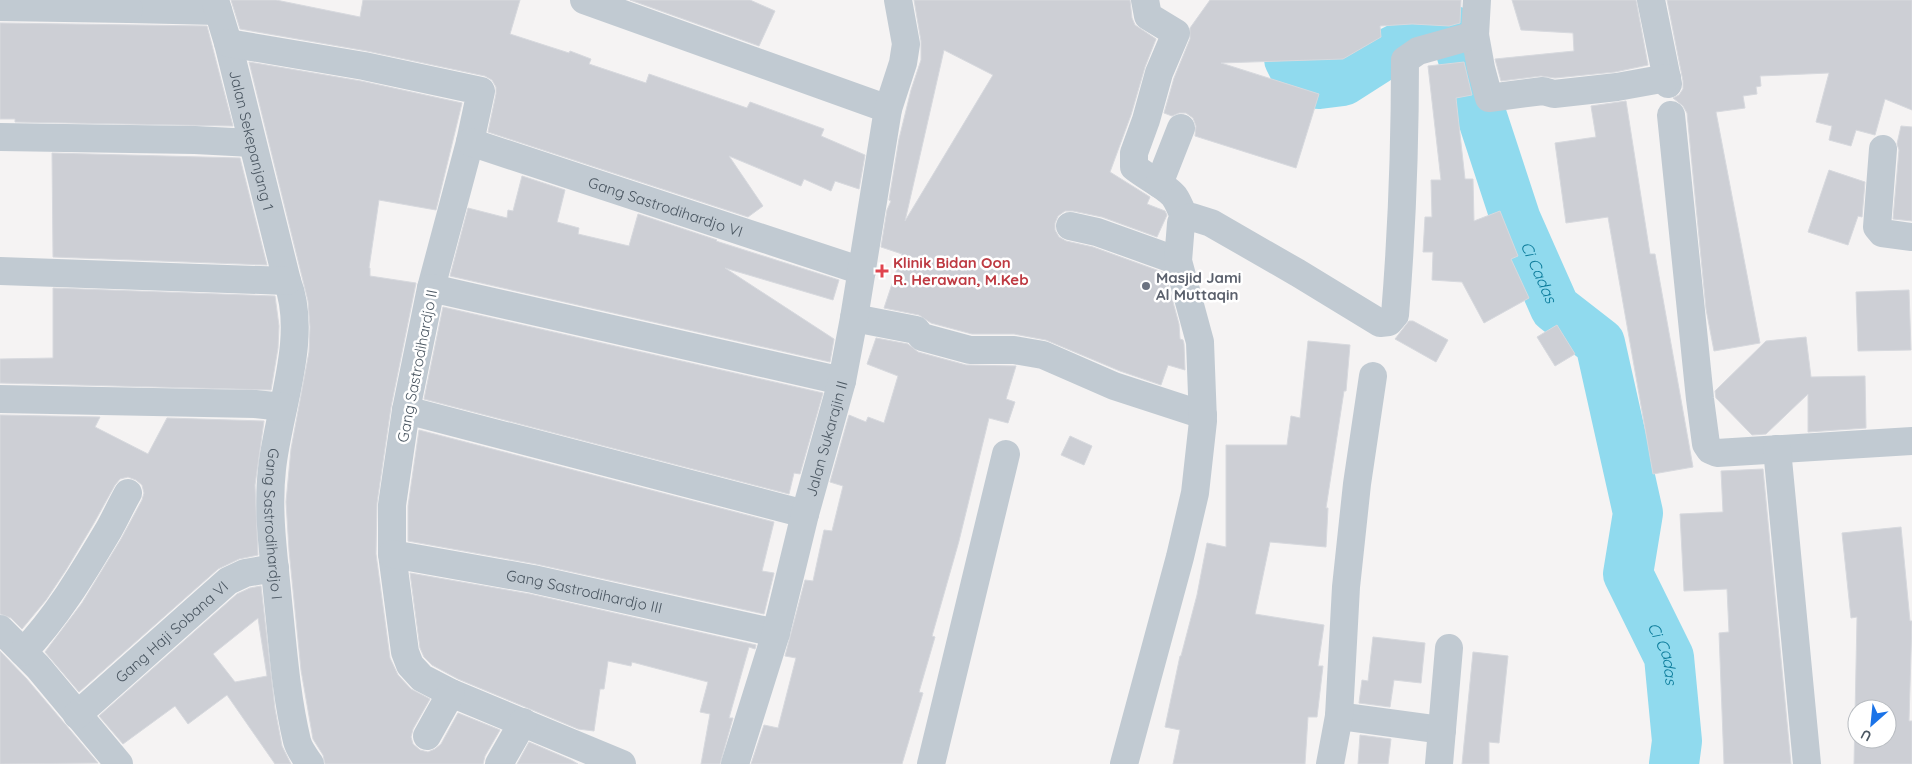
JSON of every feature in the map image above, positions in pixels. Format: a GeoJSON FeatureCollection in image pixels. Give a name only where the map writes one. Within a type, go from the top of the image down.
{"type":"FeatureCollection","features":[{"type":"Feature","properties":{"kind":"street"},"geometry":{"type":"LineString","coordinates":[[584,0],[888,109]]}},
{"type":"Feature","properties":{"kind":"street","name":"Jalan Sukarajin II"},"geometry":{"type":"LineString","coordinates":[[735,764],[776,633],[805,514],[842,381],[888,109],[903,62],[906,44],[898,0]]}},
{"type":"Feature","properties":{"kind":"street"},"geometry":{"type":"LineString","coordinates":[[1145,0],[1148,16],[1176,33],[1159,73],[1146,120],[1134,153],[1134,167],[1145,177],[1159,184],[1174,196],[1185,219]]}},
{"type":"Feature","properties":{"kind":"street"},"geometry":{"type":"LineString","coordinates":[[1462,38],[1478,0]]}},
{"type":"Feature","properties":{"kind":"street"},"geometry":{"type":"LineString","coordinates":[[1462,38],[1481,68],[1489,98],[1543,90],[1554,94],[1668,81],[1651,0]]}},
{"type":"Feature","properties":{"kind":"street"},"geometry":{"type":"LineString","coordinates":[[0,7],[129,4],[217,6]]}},
{"type":"Feature","properties":{"kind":"street","name":"Jalan Sekepanjang 1"},"geometry":{"type":"LineString","coordinates":[[217,6],[228,43],[287,281]]}},
{"type":"Feature","properties":{"kind":"street"},"geometry":{"type":"LineString","coordinates":[[1124,764],[1180,557],[1195,493],[1203,415],[1200,342],[1178,261],[1181,223],[1185,219],[1192,217],[1211,223],[1380,323],[1389,322],[1394,315],[1401,238],[1406,123],[1405,60],[1418,51],[1462,38]]}},
{"type":"Feature","properties":{"kind":"street","name":"Gang Sastrodihardjo II"},"geometry":{"type":"LineString","coordinates":[[228,43],[364,66],[481,91],[470,142],[431,288],[406,410],[392,505],[392,554],[405,652],[410,665],[422,678],[622,764]]}},
{"type":"Feature","properties":{"kind":"street"},"geometry":{"type":"LineString","coordinates":[[1671,115],[1700,400],[1706,444],[1710,450],[1717,453],[1912,440]]}},
{"type":"Feature","properties":{"kind":"street"},"geometry":{"type":"LineString","coordinates":[[1159,184],[1181,128]]}},
{"type":"Feature","properties":{"kind":"street"},"geometry":{"type":"LineString","coordinates":[[0,137],[195,140],[252,143]]}},
{"type":"Feature","properties":{"kind":"street","name":"Gang Sastrodihardjo VI"},"geometry":{"type":"LineString","coordinates":[[470,142],[862,271]]}},
{"type":"Feature","properties":{"kind":"street"},"geometry":{"type":"LineString","coordinates":[[1883,149],[1877,228],[1882,233],[1912,237]]}},
{"type":"Feature","properties":{"kind":"street"},"geometry":{"type":"LineString","coordinates":[[1070,226],[1097,232],[1178,261]]}},
{"type":"Feature","properties":{"kind":"street"},"geometry":{"type":"LineString","coordinates":[[0,271],[287,281]]}},
{"type":"Feature","properties":{"kind":"street","name":"Gang Sastrodihardjo I"},"geometry":{"type":"LineString","coordinates":[[287,281],[293,296],[295,314],[292,357],[272,469],[271,528],[286,680],[298,742],[310,764]]}},
{"type":"Feature","properties":{"kind":"street"},"geometry":{"type":"LineString","coordinates":[[431,288],[842,381]]}},
{"type":"Feature","properties":{"kind":"street"},"geometry":{"type":"LineString","coordinates":[[854,318],[916,330],[922,337],[970,350],[1014,350],[1043,355],[1114,386],[1203,415]]}},
{"type":"Feature","properties":{"kind":"street"},"geometry":{"type":"LineString","coordinates":[[1330,764],[1339,716],[1351,535],[1373,376]]}},
{"type":"Feature","properties":{"kind":"street"},"geometry":{"type":"LineString","coordinates":[[0,399],[255,404],[283,407]]}},
{"type":"Feature","properties":{"kind":"street"},"geometry":{"type":"LineString","coordinates":[[406,410],[805,514]]}},
{"type":"Feature","properties":{"kind":"street"},"geometry":{"type":"LineString","coordinates":[[1777,449],[1807,764]]}},
{"type":"Feature","properties":{"kind":"street"},"geometry":{"type":"LineString","coordinates":[[931,764],[1006,454]]}},
{"type":"Feature","properties":{"kind":"street"},"geometry":{"type":"LineString","coordinates":[[23,652],[40,635],[52,618],[109,529],[128,493]]}},
{"type":"Feature","properties":{"kind":"street","name":"Gang Sastrodihardjo III"},"geometry":{"type":"LineString","coordinates":[[392,554],[534,579],[776,633]]}},
{"type":"Feature","properties":{"kind":"street","name":"Gang Haji Sobana VI"},"geometry":{"type":"LineString","coordinates":[[77,715],[228,581],[245,573],[275,568]]}},
{"type":"Feature","properties":{"kind":"street"},"geometry":{"type":"LineString","coordinates":[[0,629],[38,667],[119,764]]}},
{"type":"Feature","properties":{"kind":"street"},"geometry":{"type":"LineString","coordinates":[[1439,764],[1449,648]]}},
{"type":"Feature","properties":{"kind":"street"},"geometry":{"type":"LineString","coordinates":[[427,736],[451,692]]}},
{"type":"Feature","properties":{"kind":"street"},"geometry":{"type":"LineString","coordinates":[[1339,716],[1442,730]]}},
{"type":"Feature","properties":{"kind":"street"},"geometry":{"type":"LineString","coordinates":[[499,764],[522,722]]}},
{"type":"Feature","properties":{"kind":"building"},"geometry":{"type":"Polygon","coordinates":[[[231,0],[276,0],[360,17],[363,0],[520,0],[510,34],[569,53],[570,51],[591,59],[589,64],[646,83],[649,74],[747,108],[750,102],[824,129],[821,136],[865,155],[859,189],[835,181],[831,191],[804,179],[801,186],[729,156],[763,206],[748,217],[488,132],[496,87],[492,80],[485,76],[367,51],[240,29],[231,0]]]}},
{"type":"Feature","properties":{"kind":"building"},"geometry":{"type":"Polygon","coordinates":[[[630,0],[750,0],[775,11],[759,46],[630,0]]]}},
{"type":"Feature","properties":{"kind":"building"},"geometry":{"type":"Polygon","coordinates":[[[914,0],[1130,0],[1132,18],[1135,25],[1156,39],[1110,172],[1150,197],[1147,204],[1165,211],[1167,215],[1157,237],[1102,217],[1073,211],[1065,211],[1058,216],[1055,230],[1059,237],[1066,241],[1093,247],[1165,273],[1179,324],[1180,339],[1183,340],[1184,344],[1185,370],[1168,365],[1161,385],[1120,371],[1046,340],[1014,334],[972,334],[931,323],[919,315],[884,308],[902,254],[881,247],[887,210],[891,201],[889,200],[899,139],[911,90],[921,60],[921,41],[914,0]],[[944,50],[905,221],[993,75],[944,50]]]}},
{"type":"Feature","properties":{"kind":"building"},"geometry":{"type":"Polygon","coordinates":[[[1210,0],[1461,0],[1460,23],[1449,26],[1412,24],[1380,26],[1381,37],[1343,59],[1221,63],[1319,94],[1296,168],[1195,136],[1196,126],[1193,118],[1186,113],[1172,116],[1164,113],[1174,78],[1190,39],[1190,28],[1210,0]]]}},
{"type":"Feature","properties":{"kind":"building"},"geometry":{"type":"Polygon","coordinates":[[[1512,0],[1636,0],[1648,65],[1615,72],[1555,78],[1541,76],[1501,81],[1495,59],[1574,51],[1573,33],[1521,30],[1512,0]]]}},
{"type":"Feature","properties":{"kind":"building"},"geometry":{"type":"Polygon","coordinates":[[[1667,0],[1912,0],[1912,110],[1885,99],[1875,135],[1856,130],[1851,146],[1829,140],[1832,126],[1816,122],[1829,73],[1760,76],[1761,86],[1756,87],[1757,94],[1743,96],[1745,108],[1716,112],[1760,343],[1714,351],[1706,309],[1687,113],[1683,106],[1673,98],[1679,95],[1683,89],[1683,81],[1667,0]]]}},
{"type":"Feature","properties":{"kind":"building"},"geometry":{"type":"Polygon","coordinates":[[[0,23],[207,26],[233,126],[15,122],[15,119],[0,119],[0,23]]]}},
{"type":"Feature","properties":{"kind":"building"},"geometry":{"type":"Polygon","coordinates":[[[249,62],[361,81],[462,103],[436,210],[379,200],[369,268],[370,276],[416,283],[391,407],[377,503],[376,554],[390,658],[398,675],[411,689],[430,699],[413,729],[411,737],[413,744],[420,750],[428,752],[435,749],[441,744],[458,713],[500,730],[485,756],[483,764],[325,764],[323,755],[313,739],[301,670],[286,502],[291,449],[309,352],[308,301],[249,62]]]}},
{"type":"Feature","properties":{"kind":"building"},"geometry":{"type":"Polygon","coordinates":[[[1464,62],[1472,95],[1456,98],[1465,179],[1473,179],[1474,221],[1500,211],[1518,256],[1511,259],[1529,298],[1484,323],[1462,282],[1432,280],[1433,252],[1423,252],[1425,217],[1432,217],[1431,180],[1441,180],[1428,66],[1464,62]]]}},
{"type":"Feature","properties":{"kind":"building"},"geometry":{"type":"Polygon","coordinates":[[[1626,101],[1650,254],[1655,254],[1693,467],[1653,474],[1608,217],[1566,223],[1555,143],[1596,137],[1591,106],[1626,101]]]}},
{"type":"Feature","properties":{"kind":"building"},"geometry":{"type":"Polygon","coordinates":[[[1901,126],[1912,127],[1912,221],[1893,219],[1899,150],[1897,144],[1901,126]]]}},
{"type":"Feature","properties":{"kind":"building"},"geometry":{"type":"Polygon","coordinates":[[[52,153],[240,158],[267,265],[53,257],[52,153]]]}},
{"type":"Feature","properties":{"kind":"building"},"geometry":{"type":"Polygon","coordinates":[[[1829,170],[1865,182],[1862,217],[1858,216],[1848,245],[1808,232],[1829,170]]]}},
{"type":"Feature","properties":{"kind":"building"},"geometry":{"type":"Polygon","coordinates":[[[522,176],[565,190],[557,222],[579,228],[578,234],[629,246],[638,214],[839,280],[833,300],[725,268],[834,339],[830,362],[450,276],[468,208],[507,218],[508,210],[513,211],[522,176]]]}},
{"type":"Feature","properties":{"kind":"building"},"geometry":{"type":"Polygon","coordinates":[[[53,288],[275,296],[279,326],[278,348],[271,390],[0,383],[0,359],[53,358],[53,288]]]}},
{"type":"Feature","properties":{"kind":"building"},"geometry":{"type":"Polygon","coordinates":[[[1909,290],[1911,350],[1858,351],[1856,292],[1909,290]]]}},
{"type":"Feature","properties":{"kind":"building"},"geometry":{"type":"Polygon","coordinates":[[[443,307],[823,393],[800,474],[794,473],[789,494],[424,399],[443,307]]]}},
{"type":"Feature","properties":{"kind":"building"},"geometry":{"type":"Polygon","coordinates":[[[1409,321],[1413,321],[1448,340],[1436,362],[1395,339],[1409,321]]]}},
{"type":"Feature","properties":{"kind":"building"},"geometry":{"type":"Polygon","coordinates":[[[1557,325],[1575,354],[1555,366],[1537,337],[1557,325]]]}},
{"type":"Feature","properties":{"kind":"building"},"geometry":{"type":"Polygon","coordinates":[[[1806,337],[1811,377],[1865,376],[1866,428],[1808,432],[1808,394],[1766,434],[1752,435],[1716,398],[1715,391],[1766,341],[1806,337]]]}},
{"type":"Feature","properties":{"kind":"building"},"geometry":{"type":"Polygon","coordinates":[[[876,338],[908,344],[918,352],[966,365],[1016,366],[1006,399],[1015,402],[1008,423],[989,418],[959,541],[932,636],[935,637],[919,692],[923,693],[902,764],[751,764],[764,725],[778,728],[796,658],[785,656],[805,580],[813,581],[824,530],[832,531],[843,486],[830,482],[849,415],[866,422],[868,417],[884,423],[898,376],[867,364],[876,338]]]}},
{"type":"Feature","properties":{"kind":"building"},"geometry":{"type":"Polygon","coordinates":[[[1308,341],[1350,345],[1346,391],[1344,391],[1326,508],[1328,508],[1326,547],[1270,542],[1255,614],[1324,625],[1318,666],[1323,666],[1317,717],[1308,717],[1305,764],[1173,764],[1180,730],[1165,727],[1180,656],[1197,595],[1207,543],[1226,547],[1226,445],[1287,445],[1291,416],[1300,418],[1308,341]]]}},
{"type":"Feature","properties":{"kind":"building"},"geometry":{"type":"Polygon","coordinates":[[[0,415],[100,417],[95,427],[148,454],[167,418],[264,421],[255,485],[258,555],[239,559],[218,569],[79,692],[45,652],[82,603],[121,539],[142,500],[144,493],[142,485],[128,477],[120,479],[115,485],[66,570],[46,600],[22,629],[11,618],[0,614],[0,415]]]}},
{"type":"Feature","properties":{"kind":"building"},"geometry":{"type":"Polygon","coordinates":[[[419,430],[774,522],[762,571],[774,573],[764,614],[536,564],[408,541],[408,506],[419,430]]]}},
{"type":"Feature","properties":{"kind":"building"},"geometry":{"type":"Polygon","coordinates":[[[1070,436],[1092,446],[1084,465],[1061,455],[1070,436]]]}},
{"type":"Feature","properties":{"kind":"building"},"geometry":{"type":"Polygon","coordinates":[[[1763,469],[1791,764],[1724,764],[1719,633],[1729,632],[1727,589],[1684,591],[1680,514],[1723,512],[1721,471],[1763,469]]]}},
{"type":"Feature","properties":{"kind":"building"},"geometry":{"type":"Polygon","coordinates":[[[1901,527],[1910,621],[1912,621],[1909,721],[1912,721],[1912,764],[1854,764],[1854,749],[1897,749],[1897,699],[1855,699],[1857,617],[1851,618],[1842,533],[1901,527]]]}},
{"type":"Feature","properties":{"kind":"building"},"geometry":{"type":"Polygon","coordinates":[[[410,573],[530,594],[756,645],[755,649],[749,647],[729,718],[733,718],[720,764],[701,764],[710,714],[700,712],[708,682],[632,662],[631,666],[608,661],[604,689],[600,689],[594,731],[578,729],[458,679],[432,665],[424,657],[420,648],[410,573]]]}},
{"type":"Feature","properties":{"kind":"building"},"geometry":{"type":"Polygon","coordinates":[[[261,586],[275,709],[282,746],[291,764],[275,764],[227,695],[188,724],[175,706],[123,744],[99,716],[237,594],[250,588],[261,586]],[[258,618],[213,654],[235,682],[267,676],[258,618]]]}},
{"type":"Feature","properties":{"kind":"building"},"geometry":{"type":"Polygon","coordinates":[[[1373,637],[1425,643],[1421,683],[1394,680],[1390,707],[1359,703],[1362,680],[1368,681],[1373,637]]]}},
{"type":"Feature","properties":{"kind":"building"},"geometry":{"type":"Polygon","coordinates":[[[0,651],[26,678],[98,763],[0,764],[0,651]]]}},
{"type":"Feature","properties":{"kind":"building"},"geometry":{"type":"Polygon","coordinates":[[[1473,652],[1508,656],[1499,743],[1489,742],[1489,764],[1462,764],[1473,652]]]}},
{"type":"Feature","properties":{"kind":"building"},"geometry":{"type":"Polygon","coordinates":[[[1360,735],[1391,739],[1388,764],[1358,764],[1360,735]]]}},
{"type":"Feature","properties":{"kind":"building"},"geometry":{"type":"Polygon","coordinates":[[[529,742],[571,760],[578,764],[517,764],[529,742]]]}},
{"type":"Feature","properties":{"kind":"waterway","name":"Ci Cadas"},"geometry":{"type":"LineString","coordinates":[[1285,0],[1289,59],[1294,69],[1304,79],[1319,84],[1343,81],[1379,58],[1426,34],[1454,31],[1516,220],[1555,308],[1600,343],[1638,513],[1628,574],[1669,657],[1677,741],[1674,764]]}},
{"type":"Feature","properties":{"kind":"place","name":"Klinik Bidan Oon R. Herawan, M.Keb"},"geometry":{"type":"Point","coordinates":[882,271]}},
{"type":"Feature","properties":{"kind":"place","name":"Masjid Jami Al Muttaqin"},"geometry":{"type":"Point","coordinates":[1146,286]}}]}
